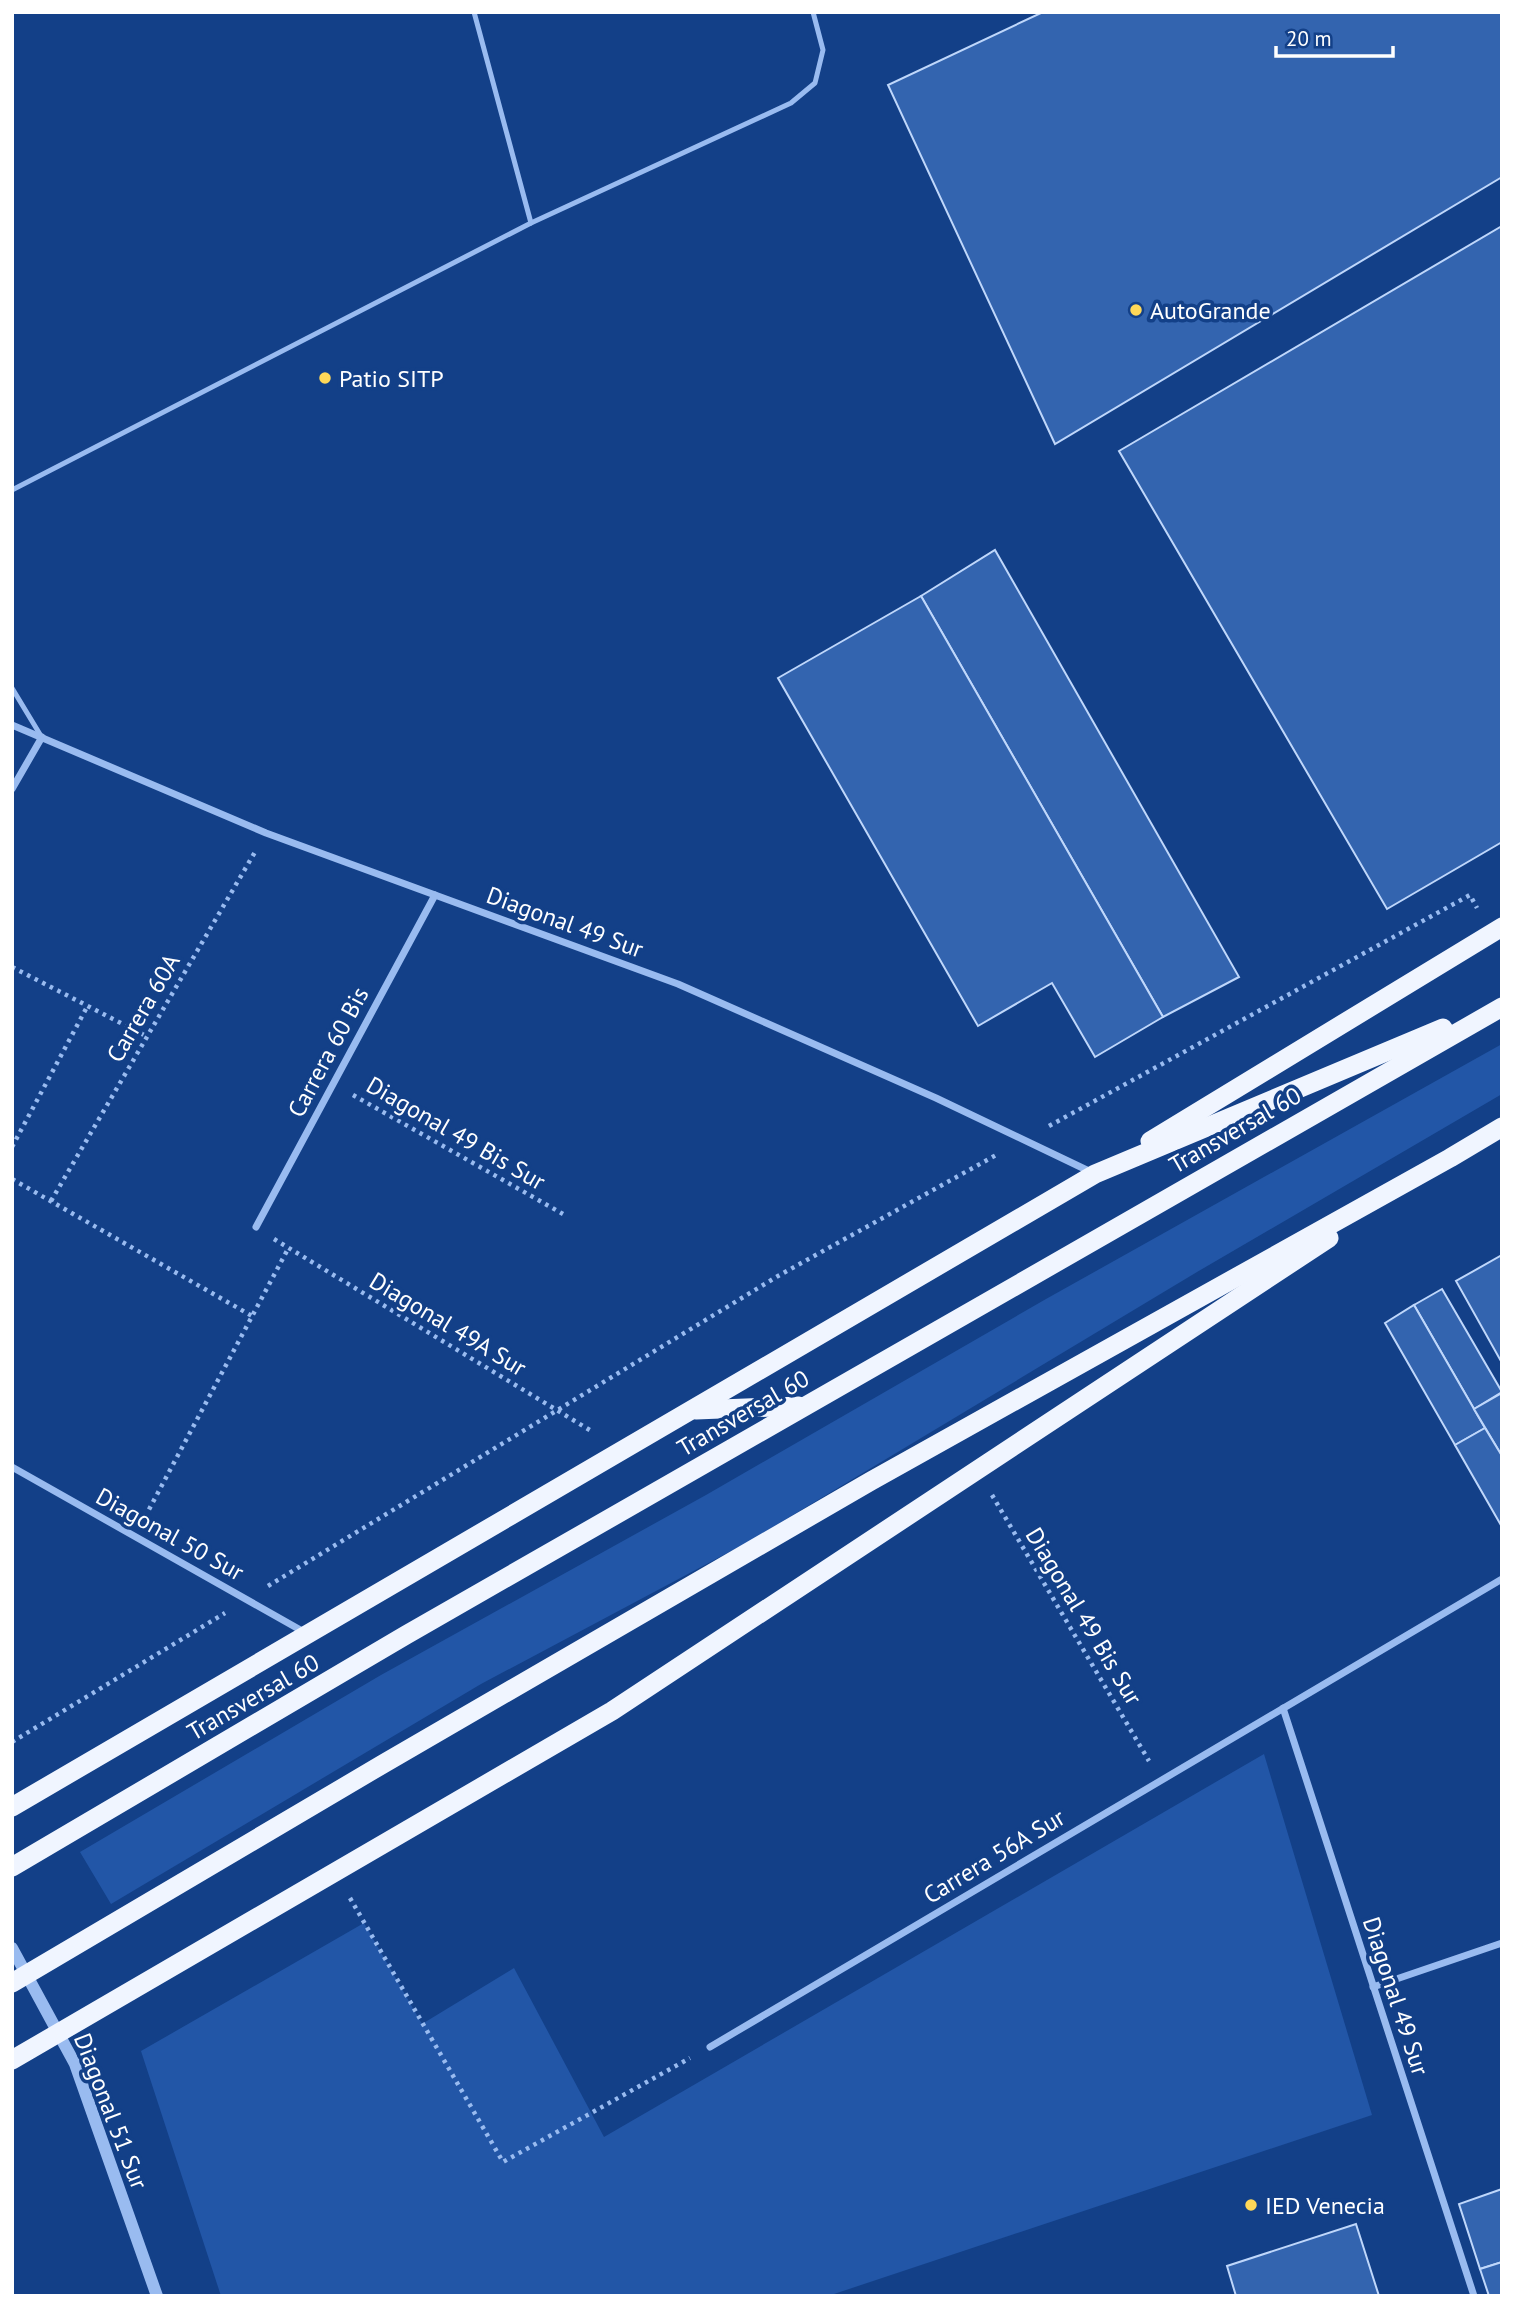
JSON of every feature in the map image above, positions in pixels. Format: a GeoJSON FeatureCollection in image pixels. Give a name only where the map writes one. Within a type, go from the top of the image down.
{"type":"FeatureCollection","features":[{"type":"Feature","properties":{"kind":"highway"},"geometry":{"type":"LineString","coordinates":[[1095,1174],[1502,927]]}},
{"type":"Feature","properties":{"kind":"highway","name":"Transversal 60"},"geometry":{"type":"LineString","coordinates":[[12,1807],[1095,1174],[1502,1005]]}},
{"type":"Feature","properties":{"kind":"highway","name":"Transversal 60"},"geometry":{"type":"LineString","coordinates":[[12,1867],[406,1635],[1502,1005]]}},
{"type":"Feature","properties":{"kind":"highway"},"geometry":{"type":"LineString","coordinates":[[20,1979],[871,1480],[1502,1127]]}},
{"type":"Feature","properties":{"kind":"highway"},"geometry":{"type":"LineString","coordinates":[[12,2060],[612,1711],[1450,1158]]}},
{"type":"Feature","properties":{"kind":"highway"},"geometry":{"type":"LineString","coordinates":[[692,1410],[803,1406]]}},
{"type":"Feature","properties":{"kind":"street","name":"Diagonal 49 Sur"},"geometry":{"type":"LineString","coordinates":[[12,725],[266,833],[678,984],[936,1098],[1095,1174]]}},
{"type":"Feature","properties":{"kind":"street"},"geometry":{"type":"LineString","coordinates":[[12,789],[41,737]]}},
{"type":"Feature","properties":{"kind":"street","name":"Carrera 60 Bis"},"geometry":{"type":"LineString","coordinates":[[256,1227],[435,895]]}},
{"type":"Feature","properties":{"kind":"street","name":"Diagonal 50 Sur"},"geometry":{"type":"LineString","coordinates":[[12,1467],[308,1634]]}},
{"type":"Feature","properties":{"kind":"street","name":"Carrera 56A Sur"},"geometry":{"type":"LineString","coordinates":[[710,2047],[1502,1579]]}},
{"type":"Feature","properties":{"kind":"street","name":"Diagonal 49 Sur"},"geometry":{"type":"LineString","coordinates":[[1283,1708],[1474,2296]]}},
{"type":"Feature","properties":{"kind":"street"},"geometry":{"type":"LineString","coordinates":[[1373,1987],[1502,1944]]}},
{"type":"Feature","properties":{"kind":"street","name":"Diagonal 51 Sur"},"geometry":{"type":"LineString","coordinates":[[12,1948],[20,1979],[59,2032],[75,2064],[157,2296]]}},
{"type":"Feature","properties":{"kind":"lane"},"geometry":{"type":"LineString","coordinates":[[474,12],[531,223]]}},
{"type":"Feature","properties":{"kind":"lane"},"geometry":{"type":"LineString","coordinates":[[12,490],[531,223],[791,103],[815,83],[823,50],[813,12]]}},
{"type":"Feature","properties":{"kind":"lane"},"geometry":{"type":"LineString","coordinates":[[12,688],[41,737]]}},
{"type":"Feature","properties":{"kind":"path","name":"Carrera 60A"},"geometry":{"type":"LineString","coordinates":[[51,1201],[266,833]]}},
{"type":"Feature","properties":{"kind":"path"},"geometry":{"type":"LineString","coordinates":[[12,1742],[778,1276],[1470,895]]}},
{"type":"Feature","properties":{"kind":"path"},"geometry":{"type":"LineString","coordinates":[[12,967],[146,1036]]}},
{"type":"Feature","properties":{"kind":"path","name":"Carrera 60A"},"geometry":{"type":"LineString","coordinates":[[12,1147],[87,1007]]}},
{"type":"Feature","properties":{"kind":"path","name":"Diagonal 49 Bis Sur"},"geometry":{"type":"LineString","coordinates":[[333,1083],[563,1214]]}},
{"type":"Feature","properties":{"kind":"path"},"geometry":{"type":"LineString","coordinates":[[12,1180],[251,1316]]}},
{"type":"Feature","properties":{"kind":"path","name":"Diagonal 49A Sur"},"geometry":{"type":"LineString","coordinates":[[256,1227],[623,1451]]}},
{"type":"Feature","properties":{"kind":"path"},"geometry":{"type":"LineString","coordinates":[[135,1536],[289,1247]]}},
{"type":"Feature","properties":{"kind":"path","name":"Diagonal 49 Bis Sur"},"geometry":{"type":"LineString","coordinates":[[977,1470],[1160,1780]]}},
{"type":"Feature","properties":{"kind":"path"},"geometry":{"type":"LineString","coordinates":[[335,1872],[503,2162],[710,2047]]}},
{"type":"Feature","properties":{"kind":"shaded area"},"geometry":{"type":"Polygon","coordinates":[[[1502,1044],[1502,1094],[1197,1272],[748,1542],[481,1684],[111,1904],[80,1852],[381,1675],[706,1495],[1046,1299],[1502,1044]]]}},
{"type":"Feature","properties":{"kind":"shaded area"},"geometry":{"type":"Polygon","coordinates":[[[1264,1754],[1372,2115],[828,2296],[221,2296],[141,2051],[364,1923],[422,2024],[514,1968],[604,2137],[1264,1754]]]}},
{"type":"Feature","properties":{"kind":"building","name":"AutoGrande"},"geometry":{"type":"Polygon","coordinates":[[[1043,12],[1502,12],[1502,177],[1055,444],[888,85],[1043,12]]]}},
{"type":"Feature","properties":{"kind":"building"},"geometry":{"type":"Polygon","coordinates":[[[1502,226],[1502,842],[1387,909],[1119,451],[1502,226]]]}},
{"type":"Feature","properties":{"kind":"building"},"geometry":{"type":"Polygon","coordinates":[[[995,550],[1239,977],[1163,1017],[921,596],[995,550]]]}},
{"type":"Feature","properties":{"kind":"building"},"geometry":{"type":"Polygon","coordinates":[[[921,596],[1163,1017],[1095,1057],[1052,983],[978,1026],[778,678],[921,596]]]}},
{"type":"Feature","properties":{"kind":"building"},"geometry":{"type":"Polygon","coordinates":[[[1502,1255],[1502,1363],[1456,1281],[1502,1255]]]}},
{"type":"Feature","properties":{"kind":"building"},"geometry":{"type":"Polygon","coordinates":[[[1442,1289],[1502,1392],[1474,1409],[1414,1305],[1442,1289]]]}},
{"type":"Feature","properties":{"kind":"building"},"geometry":{"type":"Polygon","coordinates":[[[1414,1305],[1485,1428],[1455,1445],[1385,1323],[1414,1305]]]}},
{"type":"Feature","properties":{"kind":"building"},"geometry":{"type":"Polygon","coordinates":[[[1502,1393],[1502,1456],[1474,1409],[1502,1393]]]}},
{"type":"Feature","properties":{"kind":"building"},"geometry":{"type":"Polygon","coordinates":[[[1485,1428],[1502,1456],[1502,1527],[1455,1445],[1485,1428]]]}},
{"type":"Feature","properties":{"kind":"building"},"geometry":{"type":"Polygon","coordinates":[[[1502,2189],[1502,2262],[1480,2269],[1459,2204],[1502,2189]]]}},
{"type":"Feature","properties":{"kind":"building"},"geometry":{"type":"Polygon","coordinates":[[[1356,2224],[1379,2296],[1236,2296],[1227,2266],[1356,2224]]]}},
{"type":"Feature","properties":{"kind":"building"},"geometry":{"type":"Polygon","coordinates":[[[1502,2262],[1502,2296],[1489,2296],[1480,2269],[1502,2262]]]}},
{"type":"Feature","properties":{"kind":"place","name":"AutoGrande"},"geometry":{"type":"Point","coordinates":[1136,310]}},
{"type":"Feature","properties":{"kind":"place","name":"Patio SITP"},"geometry":{"type":"Point","coordinates":[325,378]}},
{"type":"Feature","properties":{"kind":"place","name":"IED Venecia"},"geometry":{"type":"Point","coordinates":[1251,2205]}}]}
